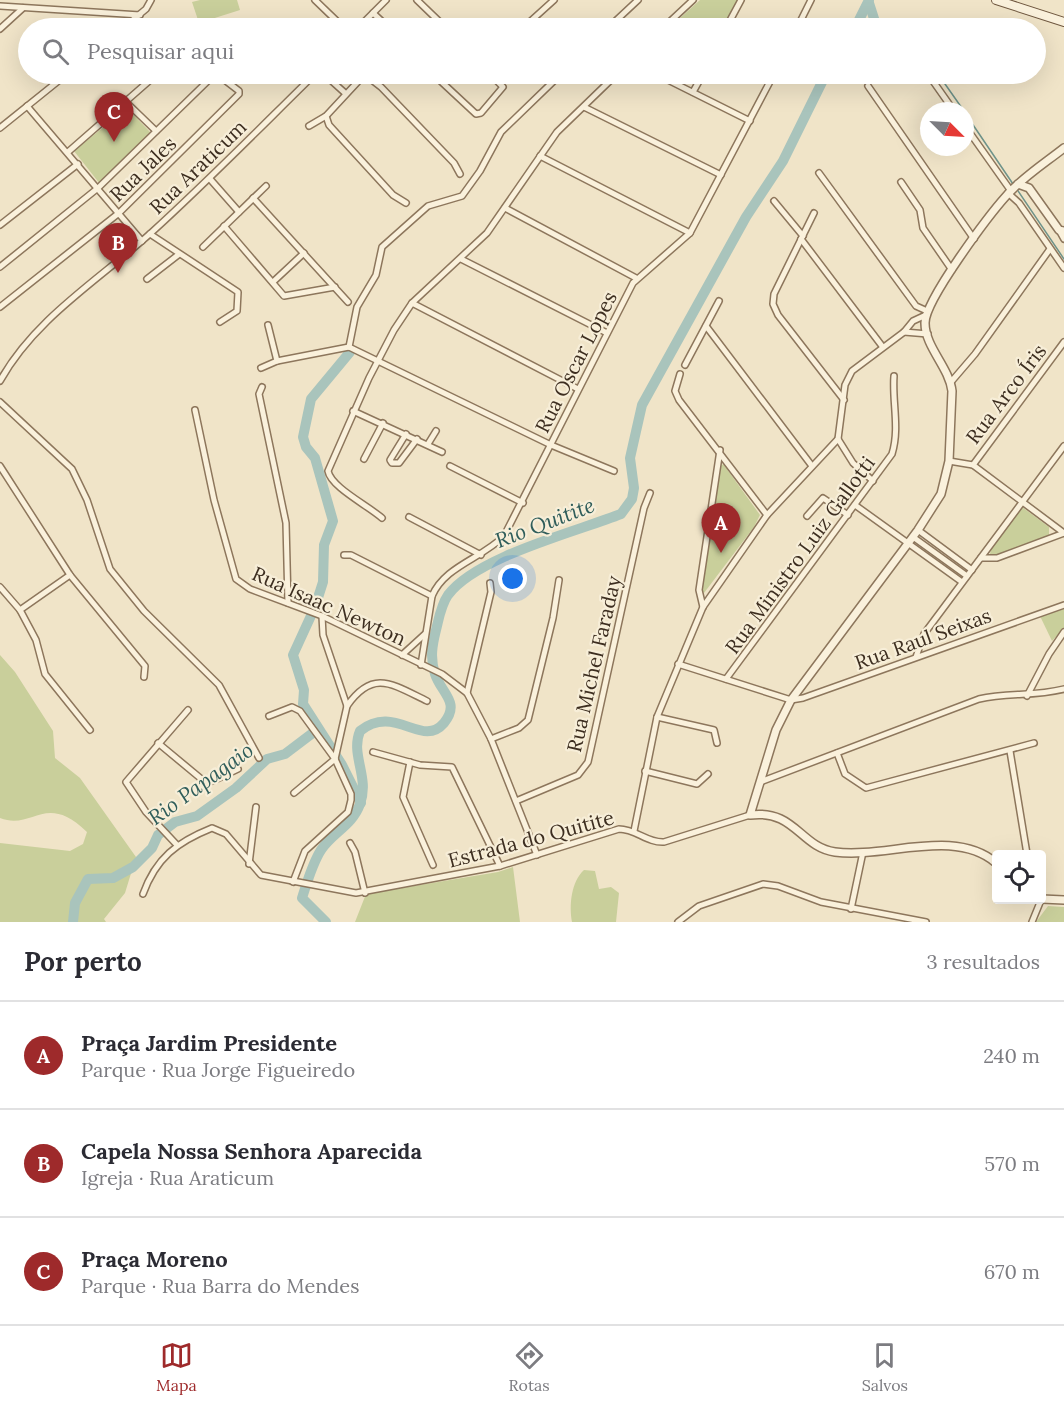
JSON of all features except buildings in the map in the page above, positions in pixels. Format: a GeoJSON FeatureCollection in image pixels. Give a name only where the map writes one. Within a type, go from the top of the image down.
{"type":"FeatureCollection","features":[{"type":"Feature","properties":{"kind":"main road"},"geometry":{"type":"LineString","coordinates":[[996,0],[1064,22]]}},
{"type":"Feature","properties":{"kind":"street"},"geometry":{"type":"LineString","coordinates":[[136,18],[151,0]]}},
{"type":"Feature","properties":{"kind":"street"},"geometry":{"type":"LineString","coordinates":[[315,0],[334,18]]}},
{"type":"Feature","properties":{"kind":"street"},"geometry":{"type":"LineString","coordinates":[[369,18],[386,0]]}},
{"type":"Feature","properties":{"kind":"street"},"geometry":{"type":"LineString","coordinates":[[417,0],[436,18]]}},
{"type":"Feature","properties":{"kind":"street"},"geometry":{"type":"LineString","coordinates":[[534,18],[554,0]]}},
{"type":"Feature","properties":{"kind":"street"},"geometry":{"type":"LineString","coordinates":[[619,18],[638,0]]}},
{"type":"Feature","properties":{"kind":"street"},"geometry":{"type":"LineString","coordinates":[[674,18],[693,0]]}},
{"type":"Feature","properties":{"kind":"street"},"geometry":{"type":"LineString","coordinates":[[731,18],[741,0]]}},
{"type":"Feature","properties":{"kind":"street"},"geometry":{"type":"LineString","coordinates":[[801,18],[811,0]]}},
{"type":"Feature","properties":{"kind":"street"},"geometry":{"type":"LineString","coordinates":[[0,6],[140,15]]}},
{"type":"Feature","properties":{"kind":"street"},"geometry":{"type":"LineString","coordinates":[[0,29],[23,8]]}},
{"type":"Feature","properties":{"kind":"street"},"geometry":{"type":"LineString","coordinates":[[374,13],[379,18]]}},
{"type":"Feature","properties":{"kind":"street"},"geometry":{"type":"LineString","coordinates":[[0,128],[54,84]]}},
{"type":"Feature","properties":{"kind":"street"},"geometry":{"type":"LineString","coordinates":[[68,152],[146,84]]}},
{"type":"Feature","properties":{"kind":"street"},"geometry":{"type":"LineString","coordinates":[[0,267],[98,188],[205,84]]}},
{"type":"Feature","properties":{"kind":"street","name":"Rua Jales"},"geometry":{"type":"LineString","coordinates":[[0,307],[119,213],[239,94],[238,90],[230,84]]}},
{"type":"Feature","properties":{"kind":"street","name":"Rua Araticum"},"geometry":{"type":"LineString","coordinates":[[0,381],[19,351],[41,325],[150,234],[210,179],[305,84]]}},
{"type":"Feature","properties":{"kind":"street"},"geometry":{"type":"LineString","coordinates":[[335,84],[345,93]]}},
{"type":"Feature","properties":{"kind":"street"},"geometry":{"type":"LineString","coordinates":[[309,126],[326,116],[355,84]]}},
{"type":"Feature","properties":{"kind":"street"},"geometry":{"type":"LineString","coordinates":[[377,84],[454,163],[460,174]]}},
{"type":"Feature","properties":{"kind":"street"},"geometry":{"type":"LineString","coordinates":[[443,84],[470,111],[476,114],[481,113],[502,89],[501,84]]}},
{"type":"Feature","properties":{"kind":"street"},"geometry":{"type":"LineString","coordinates":[[350,346],[357,307],[376,275],[382,246],[428,206],[462,196],[480,171],[501,132],[551,84]]}},
{"type":"Feature","properties":{"kind":"street"},"geometry":{"type":"LineString","coordinates":[[382,518],[357,498],[333,484],[328,475],[328,468],[353,411],[379,359],[412,303],[487,233],[557,132],[607,84]]}},
{"type":"Feature","properties":{"kind":"street"},"geometry":{"type":"LineString","coordinates":[[677,84],[750,121]]}},
{"type":"Feature","properties":{"kind":"street"},"geometry":{"type":"LineString","coordinates":[[693,92],[697,84]]}},
{"type":"Feature","properties":{"kind":"street","name":"Rua Oscar Lopes"},"geometry":{"type":"LineString","coordinates":[[423,666],[425,634],[432,596],[442,578],[481,555],[504,536],[523,503],[578,389],[636,278],[690,233],[769,84]]}},
{"type":"Feature","properties":{"kind":"street"},"geometry":{"type":"LineString","coordinates":[[935,84],[948,102]]}},
{"type":"Feature","properties":{"kind":"street"},"geometry":{"type":"LineString","coordinates":[[868,86],[974,239]]}},
{"type":"Feature","properties":{"kind":"street"},"geometry":{"type":"LineString","coordinates":[[125,101],[156,131]]}},
{"type":"Feature","properties":{"kind":"street"},"geometry":{"type":"LineString","coordinates":[[27,106],[142,241]]}},
{"type":"Feature","properties":{"kind":"street"},"geometry":{"type":"LineString","coordinates":[[584,106],[721,175]]}},
{"type":"Feature","properties":{"kind":"street"},"geometry":{"type":"LineString","coordinates":[[326,116],[329,125],[393,195],[406,203]]}},
{"type":"Feature","properties":{"kind":"street"},"geometry":{"type":"LineString","coordinates":[[974,138],[1013,189],[1019,203],[1064,268]]}},
{"type":"Feature","properties":{"kind":"street"},"geometry":{"type":"LineString","coordinates":[[634,831],[657,717],[702,607],[767,515],[838,439],[845,385],[852,371],[882,346],[904,332],[913,321],[927,313],[952,270],[1013,189],[1064,148]]}},
{"type":"Feature","properties":{"kind":"street"},"geometry":{"type":"LineString","coordinates":[[540,156],[690,233]]}},
{"type":"Feature","properties":{"kind":"street"},"geometry":{"type":"LineString","coordinates":[[0,225],[78,164]]}},
{"type":"Feature","properties":{"kind":"street"},"geometry":{"type":"LineString","coordinates":[[819,173],[916,306],[927,313]]}},
{"type":"Feature","properties":{"kind":"street"},"geometry":{"type":"LineString","coordinates":[[1033,173],[1028,179],[1029,188],[1061,230],[1064,239]]}},
{"type":"Feature","properties":{"kind":"street"},"geometry":{"type":"LineString","coordinates":[[210,179],[239,212]]}},
{"type":"Feature","properties":{"kind":"street"},"geometry":{"type":"LineString","coordinates":[[901,182],[920,210],[923,228],[952,270]]}},
{"type":"Feature","properties":{"kind":"street"},"geometry":{"type":"LineString","coordinates":[[203,247],[266,186]]}},
{"type":"Feature","properties":{"kind":"street"},"geometry":{"type":"LineString","coordinates":[[1013,189],[1029,188]]}},
{"type":"Feature","properties":{"kind":"street"},"geometry":{"type":"LineString","coordinates":[[253,198],[348,302]]}},
{"type":"Feature","properties":{"kind":"street"},"geometry":{"type":"LineString","coordinates":[[774,201],[882,346]]}},
{"type":"Feature","properties":{"kind":"street"},"geometry":{"type":"LineString","coordinates":[[505,208],[636,278]]}},
{"type":"Feature","properties":{"kind":"street"},"geometry":{"type":"LineString","coordinates":[[814,213],[774,294],[773,304],[778,315],[844,400]]}},
{"type":"Feature","properties":{"kind":"street"},"geometry":{"type":"LineString","coordinates":[[224,226],[285,296],[335,287]]}},
{"type":"Feature","properties":{"kind":"street"},"geometry":{"type":"LineString","coordinates":[[150,234],[178,255],[236,290],[239,297],[237,311],[220,322]]}},
{"type":"Feature","properties":{"kind":"street"},"geometry":{"type":"LineString","coordinates":[[951,382],[975,354],[1050,249]]}},
{"type":"Feature","properties":{"kind":"street"},"geometry":{"type":"LineString","coordinates":[[274,281],[304,253]]}},
{"type":"Feature","properties":{"kind":"street"},"geometry":{"type":"LineString","coordinates":[[147,279],[178,255]]}},
{"type":"Feature","properties":{"kind":"street"},"geometry":{"type":"LineString","coordinates":[[461,259],[607,333]]}},
{"type":"Feature","properties":{"kind":"street"},"geometry":{"type":"LineString","coordinates":[[685,365],[720,301]]}},
{"type":"Feature","properties":{"kind":"street"},"geometry":{"type":"LineString","coordinates":[[412,303],[578,389]]}},
{"type":"Feature","properties":{"kind":"street"},"geometry":{"type":"LineString","coordinates":[[927,313],[928,334],[951,382],[953,402],[949,461],[941,494],[913,537],[791,700],[776,730],[750,815],[765,813],[783,819],[828,851],[862,852],[963,846],[992,860]]}},
{"type":"Feature","properties":{"kind":"street"},"geometry":{"type":"LineString","coordinates":[[268,325],[277,361]]}},
{"type":"Feature","properties":{"kind":"street"},"geometry":{"type":"LineString","coordinates":[[706,326],[812,466]]}},
{"type":"Feature","properties":{"kind":"street"},"geometry":{"type":"LineString","coordinates":[[904,332],[928,334]]}},
{"type":"Feature","properties":{"kind":"street","name":"Rua Arco Íris"},"geometry":{"type":"LineString","coordinates":[[973,465],[1064,342]]}},
{"type":"Feature","properties":{"kind":"street"},"geometry":{"type":"LineString","coordinates":[[261,368],[277,361],[350,346],[551,445],[614,471]]}},
{"type":"Feature","properties":{"kind":"street"},"geometry":{"type":"LineString","coordinates":[[680,374],[675,391],[679,400],[720,450],[767,515]]}},
{"type":"Feature","properties":{"kind":"street","name":"Rua Ministro Luiz Gallotti"},"geometry":{"type":"LineString","coordinates":[[726,679],[888,461],[894,446],[894,376]]}},
{"type":"Feature","properties":{"kind":"street"},"geometry":{"type":"LineString","coordinates":[[832,385],[845,385]]}},
{"type":"Feature","properties":{"kind":"street"},"geometry":{"type":"LineString","coordinates":[[262,387],[259,394],[286,523],[288,603]]}},
{"type":"Feature","properties":{"kind":"street"},"geometry":{"type":"LineString","coordinates":[[0,402],[12,416],[72,469],[87,500],[110,569],[144,611],[219,685],[259,758]]}},
{"type":"Feature","properties":{"kind":"street","name":"Rua Isaac Newton"},"geometry":{"type":"LineString","coordinates":[[195,410],[214,500],[236,579],[250,589],[309,611],[442,674],[467,693]]}},
{"type":"Feature","properties":{"kind":"street"},"geometry":{"type":"LineString","coordinates":[[353,411],[442,452]]}},
{"type":"Feature","properties":{"kind":"street"},"geometry":{"type":"LineString","coordinates":[[364,459],[383,423]]}},
{"type":"Feature","properties":{"kind":"street"},"geometry":{"type":"LineString","coordinates":[[428,444],[435,431]]}},
{"type":"Feature","properties":{"kind":"street"},"geometry":{"type":"LineString","coordinates":[[406,434],[391,458],[392,463],[399,463],[417,439]]}},
{"type":"Feature","properties":{"kind":"street"},"geometry":{"type":"LineString","coordinates":[[838,439],[853,463],[873,482]]}},
{"type":"Feature","properties":{"kind":"street"},"geometry":{"type":"LineString","coordinates":[[916,657],[924,634],[1064,446]]}},
{"type":"Feature","properties":{"kind":"street"},"geometry":{"type":"LineString","coordinates":[[702,607],[699,590],[720,450]]}},
{"type":"Feature","properties":{"kind":"street"},"geometry":{"type":"LineString","coordinates":[[949,461],[973,465],[1064,533]]}},
{"type":"Feature","properties":{"kind":"street"},"geometry":{"type":"LineString","coordinates":[[0,466],[70,575],[145,666],[144,677]]}},
{"type":"Feature","properties":{"kind":"street"},"geometry":{"type":"LineString","coordinates":[[450,466],[523,503]]}},
{"type":"Feature","properties":{"kind":"street"},"geometry":{"type":"LineString","coordinates":[[0,481],[6,477]]}},
{"type":"Feature","properties":{"kind":"street","name":"Rua Michel Faraday"},"geometry":{"type":"LineString","coordinates":[[516,801],[578,775],[588,762],[644,508],[650,493]]}},
{"type":"Feature","properties":{"kind":"street"},"geometry":{"type":"LineString","coordinates":[[807,516],[823,498],[848,516]]}},
{"type":"Feature","properties":{"kind":"street"},"geometry":{"type":"LineString","coordinates":[[855,505],[972,570]]}},
{"type":"Feature","properties":{"kind":"street"},"geometry":{"type":"LineString","coordinates":[[409,517],[481,555]]}},
{"type":"Feature","properties":{"kind":"street"},"geometry":{"type":"LineString","coordinates":[[981,558],[997,558],[1064,533]]}},
{"type":"Feature","properties":{"kind":"street"},"geometry":{"type":"LineString","coordinates":[[913,537],[967,576]]}},
{"type":"Feature","properties":{"kind":"street"},"geometry":{"type":"LineString","coordinates":[[913,537],[962,582]]}},
{"type":"Feature","properties":{"kind":"street"},"geometry":{"type":"LineString","coordinates":[[344,555],[351,555],[432,596]]}},
{"type":"Feature","properties":{"kind":"street"},"geometry":{"type":"LineString","coordinates":[[20,610],[70,575]]}},
{"type":"Feature","properties":{"kind":"street"},"geometry":{"type":"LineString","coordinates":[[491,740],[519,728],[528,720],[553,618],[559,580]]}},
{"type":"Feature","properties":{"kind":"street"},"geometry":{"type":"LineString","coordinates":[[490,583],[491,592],[467,693],[491,740],[537,855]]}},
{"type":"Feature","properties":{"kind":"street"},"geometry":{"type":"LineString","coordinates":[[0,588],[20,610],[36,640],[45,674],[90,730]]}},
{"type":"Feature","properties":{"kind":"street","name":"Rua Raul Seixas"},"geometry":{"type":"LineString","coordinates":[[791,700],[803,698],[1064,605]]}},
{"type":"Feature","properties":{"kind":"street"},"geometry":{"type":"LineString","coordinates":[[320,616],[323,635],[347,706]]}},
{"type":"Feature","properties":{"kind":"street"},"geometry":{"type":"LineString","coordinates":[[1027,696],[1049,654],[1064,632]]}},
{"type":"Feature","properties":{"kind":"street"},"geometry":{"type":"LineString","coordinates":[[402,655],[425,634]]}},
{"type":"Feature","properties":{"kind":"street"},"geometry":{"type":"LineString","coordinates":[[678,664],[791,700]]}},
{"type":"Feature","properties":{"kind":"street"},"geometry":{"type":"LineString","coordinates":[[294,793],[335,758],[347,706],[362,687],[379,682],[427,701]]}},
{"type":"Feature","properties":{"kind":"street"},"geometry":{"type":"LineString","coordinates":[[760,782],[978,699],[1006,694],[1027,696],[1064,689]]}},
{"type":"Feature","properties":{"kind":"street"},"geometry":{"type":"LineString","coordinates":[[269,716],[296,708],[335,758],[351,794],[350,809],[305,851],[293,882]]}},
{"type":"Feature","properties":{"kind":"street"},"geometry":{"type":"LineString","coordinates":[[177,845],[129,790],[126,782],[188,710]]}},
{"type":"Feature","properties":{"kind":"street"},"geometry":{"type":"LineString","coordinates":[[657,717],[714,730],[717,743]]}},
{"type":"Feature","properties":{"kind":"street"},"geometry":{"type":"LineString","coordinates":[[158,743],[205,782],[213,782],[237,769]]}},
{"type":"Feature","properties":{"kind":"street"},"geometry":{"type":"LineString","coordinates":[[837,753],[845,774],[866,788],[1034,743]]}},
{"type":"Feature","properties":{"kind":"street"},"geometry":{"type":"LineString","coordinates":[[1010,751],[1026,850]]}},
{"type":"Feature","properties":{"kind":"street"},"geometry":{"type":"LineString","coordinates":[[373,752],[410,762],[448,766],[454,769],[500,866]]}},
{"type":"Feature","properties":{"kind":"street"},"geometry":{"type":"LineString","coordinates":[[410,762],[403,797],[433,865]]}},
{"type":"Feature","properties":{"kind":"street"},"geometry":{"type":"LineString","coordinates":[[645,771],[697,784],[708,774]]}},
{"type":"Feature","properties":{"kind":"street"},"geometry":{"type":"LineString","coordinates":[[249,864],[256,807]]}},
{"type":"Feature","properties":{"kind":"street","name":"Estrada do Quitite"},"geometry":{"type":"LineString","coordinates":[[143,894],[153,869],[177,845],[212,828],[217,828],[226,834],[249,864],[261,875],[314,887],[365,893],[500,866],[619,829],[634,831],[652,841],[664,842],[750,815]]}},
{"type":"Feature","properties":{"kind":"street"},"geometry":{"type":"LineString","coordinates":[[350,843],[355,852],[365,893]]}},
{"type":"Feature","properties":{"kind":"street"},"geometry":{"type":"LineString","coordinates":[[851,909],[862,852]]}},
{"type":"Feature","properties":{"kind":"street"},"geometry":{"type":"LineString","coordinates":[[678,922],[699,906],[763,884],[778,886],[821,902],[851,909],[926,922]]}},
{"type":"Feature","properties":{"kind":"street"},"geometry":{"type":"LineString","coordinates":[[1046,900],[1064,900]]}},
{"type":"Feature","properties":{"kind":"street"},"geometry":{"type":"LineString","coordinates":[[1032,922],[1039,904]]}},
{"type":"Feature","properties":{"kind":"green space"},"geometry":{"type":"Polygon","coordinates":[[[237,0],[240,10],[215,18],[197,18],[192,2],[237,0]]]}},
{"type":"Feature","properties":{"kind":"green space"},"geometry":{"type":"Polygon","coordinates":[[[700,0],[738,0],[728,18],[680,18],[700,0]]]}},
{"type":"Feature","properties":{"kind":"green space"},"geometry":{"type":"Polygon","coordinates":[[[127,108],[151,133],[100,184],[74,151],[127,108]]]}},
{"type":"Feature","properties":{"kind":"green space"},"geometry":{"type":"Polygon","coordinates":[[[720,464],[724,465],[760,515],[754,527],[704,593],[701,589],[720,464]]]}},
{"type":"Feature","properties":{"kind":"green space"},"geometry":{"type":"Polygon","coordinates":[[[1022,507],[1049,527],[1049,535],[996,556],[990,554],[991,549],[1022,507]]]}},
{"type":"Feature","properties":{"kind":"green space"},"geometry":{"type":"Polygon","coordinates":[[[1064,609],[1064,628],[1052,641],[1040,616],[1064,609]]]}},
{"type":"Feature","properties":{"kind":"green space"},"geometry":{"type":"Polygon","coordinates":[[[0,655],[15,672],[53,731],[55,758],[80,778],[136,857],[125,893],[104,919],[106,922],[0,922],[0,843],[70,851],[83,844],[87,832],[73,820],[60,814],[40,814],[11,821],[0,818],[0,655]]]}},
{"type":"Feature","properties":{"kind":"green space"},"geometry":{"type":"Polygon","coordinates":[[[513,867],[520,922],[355,922],[366,894],[498,872],[513,867]]]}},
{"type":"Feature","properties":{"kind":"green space"},"geometry":{"type":"Polygon","coordinates":[[[584,870],[595,871],[599,889],[611,887],[619,893],[616,922],[572,922],[572,894],[576,881],[584,870]]]}},
{"type":"Feature","properties":{"kind":"green space"},"geometry":{"type":"Polygon","coordinates":[[[1048,906],[1064,907],[1064,922],[1036,922],[1048,906]]]}},
{"type":"Feature","properties":{"kind":"waterway","name":"Rio Quitite"},"geometry":{"type":"LineString","coordinates":[[860,18],[869,0]]}},
{"type":"Feature","properties":{"kind":"waterway"},"geometry":{"type":"LineString","coordinates":[[869,3],[874,18]]}},
{"type":"Feature","properties":{"kind":"waterway","name":"Rio Quitite"},"geometry":{"type":"LineString","coordinates":[[326,922],[302,898],[312,867],[321,850],[352,818],[360,804],[363,785],[357,749],[360,731],[373,724],[385,722],[417,730],[436,730],[444,723],[451,709],[432,663],[440,612],[448,595],[462,581],[480,569],[528,547],[621,514],[632,499],[634,488],[630,458],[642,405],[746,217],[783,161],[821,84]]}},
{"type":"Feature","properties":{"kind":"waterway"},"geometry":{"type":"LineString","coordinates":[[945,84],[958,102]]}},
{"type":"Feature","properties":{"kind":"waterway"},"geometry":{"type":"LineString","coordinates":[[974,126],[1013,184]]}},
{"type":"Feature","properties":{"kind":"waterway"},"geometry":{"type":"LineString","coordinates":[[1016,188],[1064,259]]}},
{"type":"Feature","properties":{"kind":"waterway","name":"Rio Papagaio"},"geometry":{"type":"LineString","coordinates":[[350,352],[311,399],[303,437],[306,447],[315,458],[333,521],[324,545],[323,582],[315,607],[293,655],[304,690],[303,704],[342,765],[361,803]]}},
{"type":"Feature","properties":{"kind":"waterway","name":"Rio Papagaio"},"geometry":{"type":"LineString","coordinates":[[73,922],[75,903],[88,879],[113,878],[133,867],[152,848],[158,835],[175,822],[197,816],[236,788],[267,759],[285,754],[318,729]]}},
{"type":"Feature","properties":{"kind":"place","name":"Praça Moreno"},"geometry":{"type":"Point","coordinates":[114,142]}},
{"type":"Feature","properties":{"kind":"place","name":"Capela Nossa Senhora Aparecida"},"geometry":{"type":"Point","coordinates":[118,273]}},
{"type":"Feature","properties":{"kind":"place","name":"Praça Jardim Presidente"},"geometry":{"type":"Point","coordinates":[721,553]}}]}
